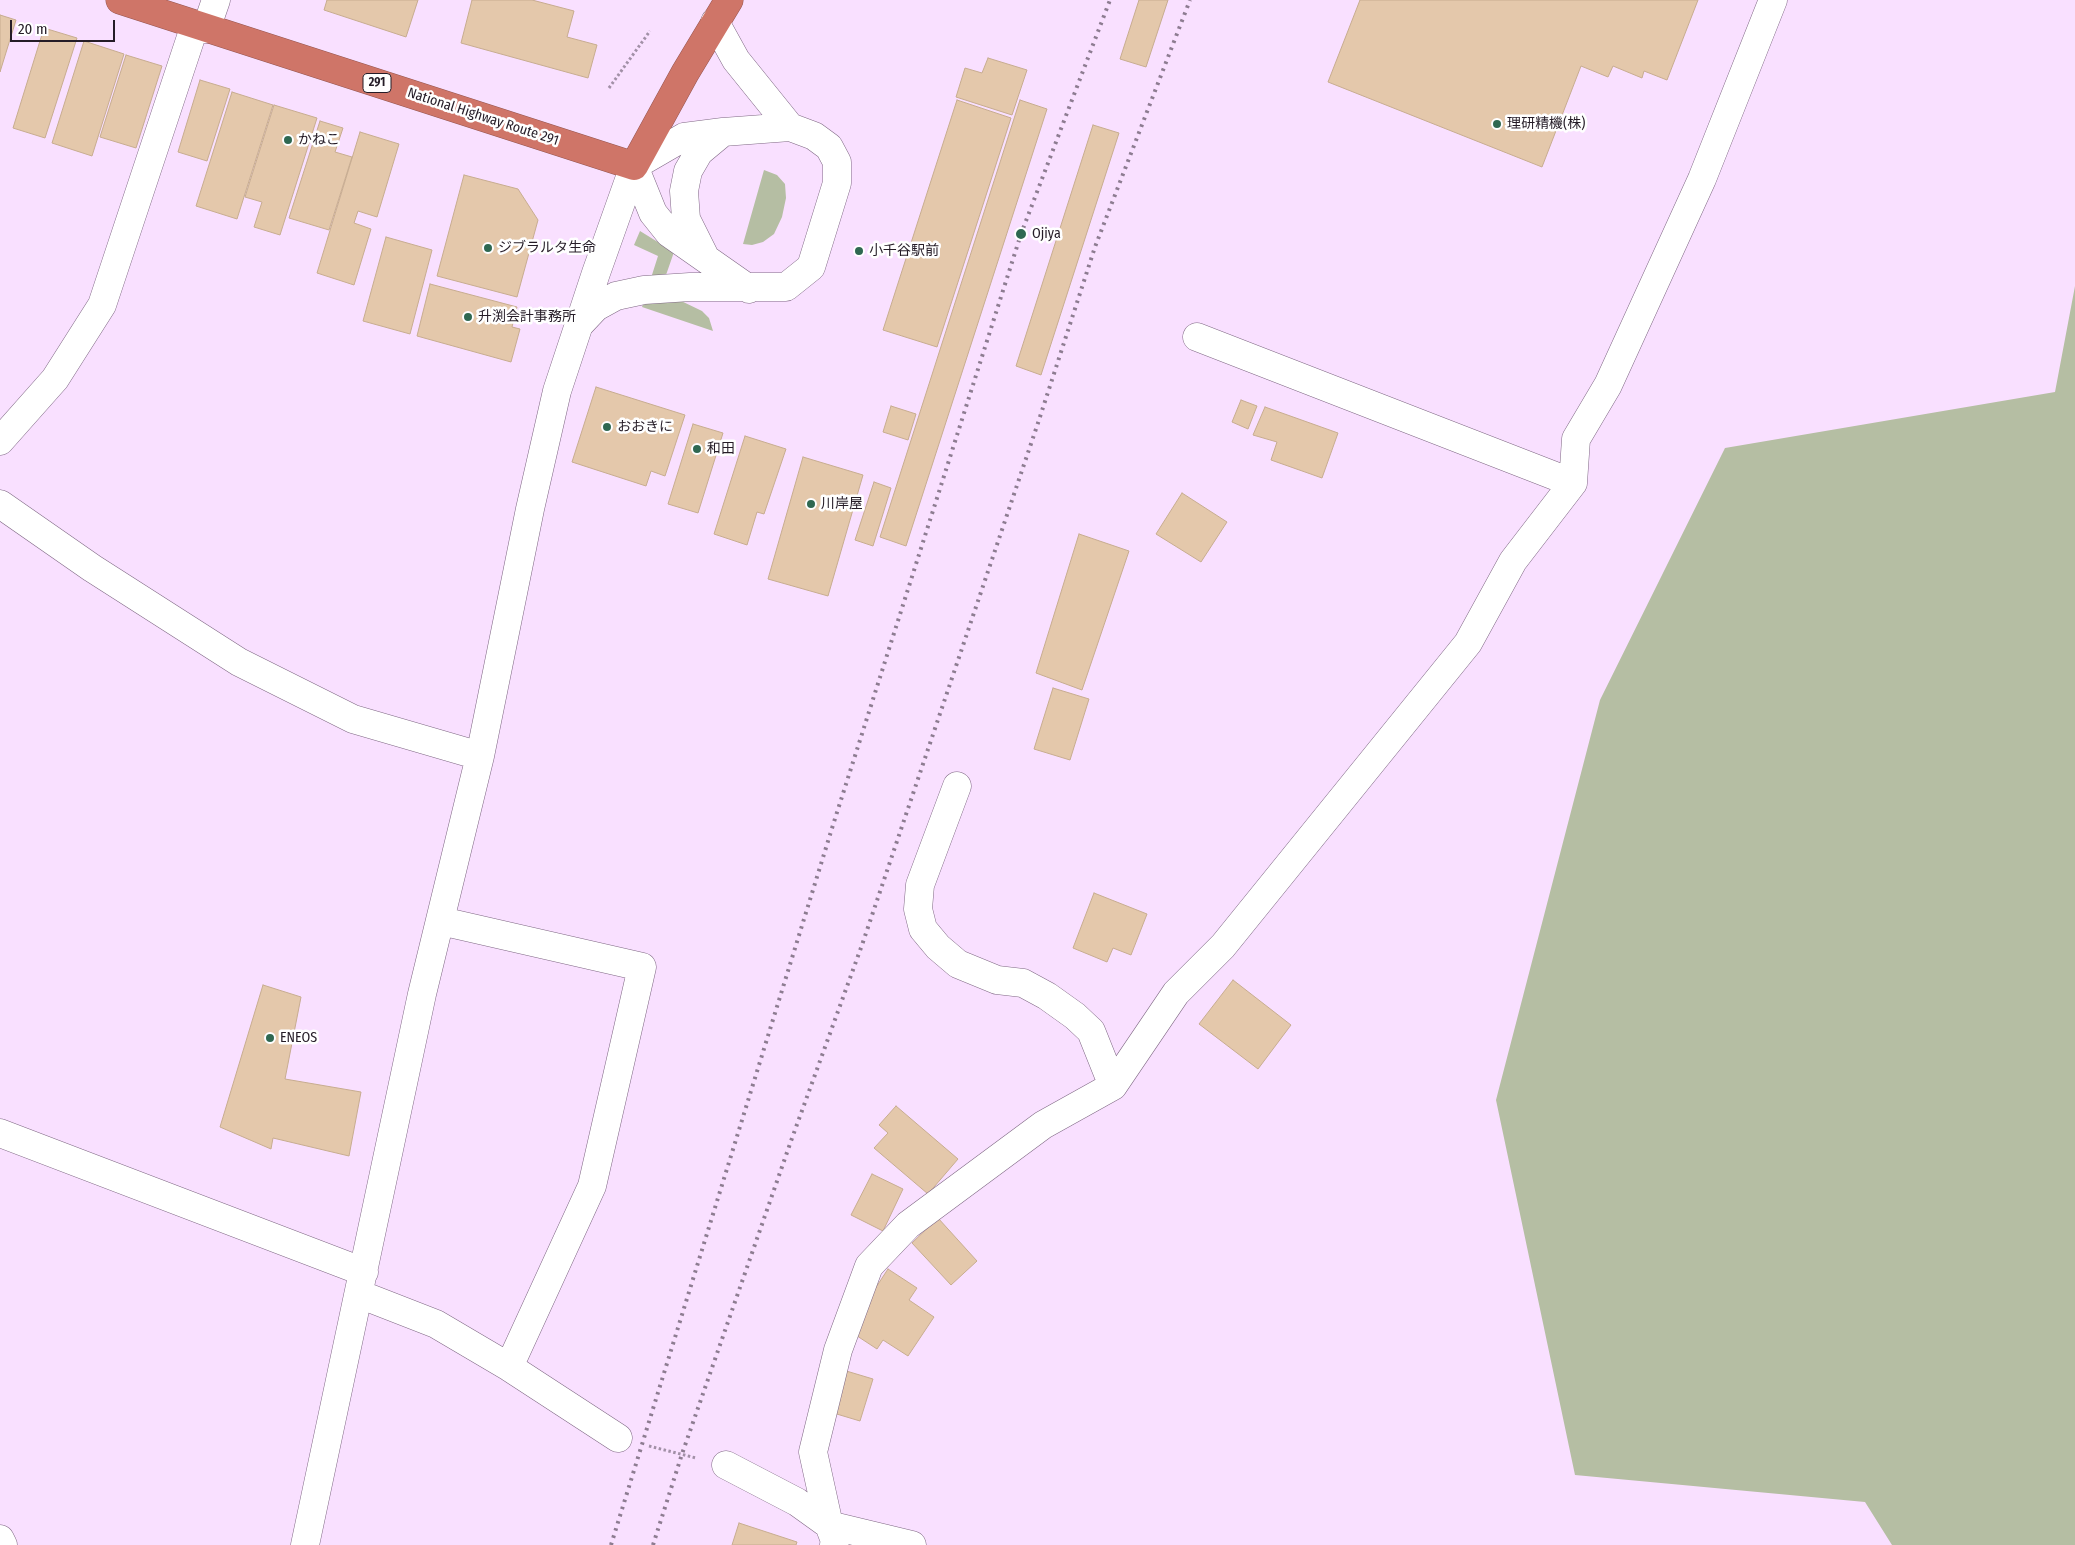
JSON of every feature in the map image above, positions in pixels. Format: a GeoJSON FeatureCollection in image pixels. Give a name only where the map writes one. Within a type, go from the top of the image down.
{"type":"FeatureCollection","features":[{"type":"Feature","properties":{"kind":"highway","name":"National Highway Route 291"},"geometry":{"type":"LineString","coordinates":[[120,0],[634,166]]}},
{"type":"Feature","properties":{"kind":"highway"},"geometry":{"type":"LineString","coordinates":[[634,166],[722,11]]}},
{"type":"Feature","properties":{"kind":"street"},"geometry":{"type":"LineString","coordinates":[[0,441],[55,379],[102,305],[200,27],[216,0]]}},
{"type":"Feature","properties":{"kind":"street"},"geometry":{"type":"LineString","coordinates":[[832,1535],[813,1452],[838,1350],[869,1266],[908,1225],[1043,1125],[1113,1086],[1176,993],[1223,946],[1468,643],[1513,561],[1573,483],[1576,439],[1608,385],[1698,188],[1773,0]]}},
{"type":"Feature","properties":{"kind":"street"},"geometry":{"type":"LineString","coordinates":[[722,11],[736,60],[790,127]]}},
{"type":"Feature","properties":{"kind":"street"},"geometry":{"type":"LineString","coordinates":[[305,1545],[422,994],[480,756],[555,400],[579,325],[634,166],[684,137],[723,132],[790,127],[814,136],[829,148],[838,162],[837,182],[812,267],[786,287],[690,287],[644,290],[616,296],[603,304],[579,325]]}},
{"type":"Feature","properties":{"kind":"street"},"geometry":{"type":"LineString","coordinates":[[706,260],[686,218],[684,192],[688,171],[698,152],[723,132]]}},
{"type":"Feature","properties":{"kind":"street"},"geometry":{"type":"LineString","coordinates":[[634,166],[653,213],[669,233],[749,288]]}},
{"type":"Feature","properties":{"kind":"street"},"geometry":{"type":"LineString","coordinates":[[1197,337],[1573,483]]}},
{"type":"Feature","properties":{"kind":"street"},"geometry":{"type":"LineString","coordinates":[[0,504],[92,568],[240,662],[353,719],[480,756]]}},
{"type":"Feature","properties":{"kind":"street"},"geometry":{"type":"LineString","coordinates":[[957,786],[920,885],[918,909],[924,929],[938,947],[958,964],[997,980],[1023,983],[1047,996],[1075,1016],[1091,1031],[1113,1086]]}},
{"type":"Feature","properties":{"kind":"street"},"geometry":{"type":"LineString","coordinates":[[441,921],[642,967],[592,1186],[509,1367]]}},
{"type":"Feature","properties":{"kind":"street"},"geometry":{"type":"LineString","coordinates":[[0,1132],[362,1283],[509,1367],[618,1438]]}},
{"type":"Feature","properties":{"kind":"street"},"geometry":{"type":"LineString","coordinates":[[726,1465],[797,1502],[832,1535],[912,1545]]}},
{"type":"Feature","properties":{"kind":"street"},"geometry":{"type":"LineString","coordinates":[[0,1539],[3,1545]]}},
{"type":"Feature","properties":{"kind":"path"},"geometry":{"type":"LineString","coordinates":[[609,88],[650,31]]}},
{"type":"Feature","properties":{"kind":"path"},"geometry":{"type":"LineString","coordinates":[[618,1438],[726,1465]]}},
{"type":"Feature","properties":{"kind":"green space"},"geometry":{"type":"Polygon","coordinates":[[[764,170],[777,175],[785,184],[786,198],[782,217],[774,234],[763,242],[752,245],[743,244],[764,170]]]}},
{"type":"Feature","properties":{"kind":"green space"},"geometry":{"type":"Polygon","coordinates":[[[640,231],[674,252],[666,275],[651,278],[658,256],[634,245],[640,231]]]}},
{"type":"Feature","properties":{"kind":"green space"},"geometry":{"type":"Polygon","coordinates":[[[2075,286],[2075,1545],[1892,1545],[1865,1502],[1575,1475],[1496,1100],[1600,700],[1725,448],[2055,392],[2075,286]]]}},
{"type":"Feature","properties":{"kind":"green space"},"geometry":{"type":"Polygon","coordinates":[[[675,298],[702,311],[709,318],[713,331],[642,307],[643,304],[675,298]]]}},
{"type":"Feature","properties":{"kind":"building"},"geometry":{"type":"Polygon","coordinates":[[[327,0],[418,0],[406,37],[324,10],[327,0]]]}},
{"type":"Feature","properties":{"kind":"building"},"geometry":{"type":"Polygon","coordinates":[[[472,0],[532,0],[574,11],[567,37],[597,45],[588,78],[461,43],[472,0]]]}},
{"type":"Feature","properties":{"kind":"building"},"geometry":{"type":"Polygon","coordinates":[[[1139,0],[1168,0],[1146,67],[1120,59],[1139,0]]]}},
{"type":"Feature","properties":{"kind":"building","name":"理研精機(株)"},"geometry":{"type":"Polygon","coordinates":[[[1360,0],[1698,0],[1667,80],[1644,71],[1642,78],[1613,66],[1608,77],[1581,66],[1542,167],[1328,82],[1360,0]]]}},
{"type":"Feature","properties":{"kind":"building"},"geometry":{"type":"Polygon","coordinates":[[[0,15],[16,20],[0,72],[0,15]]]}},
{"type":"Feature","properties":{"kind":"building"},"geometry":{"type":"Polygon","coordinates":[[[44,28],[77,38],[45,138],[13,128],[44,28]]]}},
{"type":"Feature","properties":{"kind":"building"},"geometry":{"type":"Polygon","coordinates":[[[84,41],[124,54],[92,156],[52,143],[84,41]]]}},
{"type":"Feature","properties":{"kind":"building"},"geometry":{"type":"Polygon","coordinates":[[[126,55],[162,66],[136,148],[100,137],[126,55]]]}},
{"type":"Feature","properties":{"kind":"building"},"geometry":{"type":"Polygon","coordinates":[[[988,58],[1027,70],[1012,115],[956,97],[965,68],[982,73],[988,58]]]}},
{"type":"Feature","properties":{"kind":"building"},"geometry":{"type":"Polygon","coordinates":[[[200,80],[230,89],[207,161],[178,152],[200,80]]]}},
{"type":"Feature","properties":{"kind":"building"},"geometry":{"type":"Polygon","coordinates":[[[232,92],[273,105],[237,219],[196,206],[232,92]]]}},
{"type":"Feature","properties":{"kind":"building"},"geometry":{"type":"Polygon","coordinates":[[[957,100],[1011,118],[937,347],[883,330],[957,100]]]}},
{"type":"Feature","properties":{"kind":"building"},"geometry":{"type":"Polygon","coordinates":[[[1020,100],[1047,109],[906,546],[880,537],[1020,100]]]}},
{"type":"Feature","properties":{"kind":"building"},"geometry":{"type":"Polygon","coordinates":[[[274,105],[317,118],[280,235],[254,227],[262,202],[245,197],[274,105]]]}},
{"type":"Feature","properties":{"kind":"building"},"geometry":{"type":"Polygon","coordinates":[[[320,121],[343,128],[335,152],[352,157],[329,230],[289,218],[320,121]]]}},
{"type":"Feature","properties":{"kind":"building"},"geometry":{"type":"Polygon","coordinates":[[[1093,125],[1119,133],[1041,375],[1016,366],[1093,125]]]}},
{"type":"Feature","properties":{"kind":"building"},"geometry":{"type":"Polygon","coordinates":[[[360,132],[399,144],[377,217],[358,211],[354,223],[371,229],[354,285],[317,273],[360,132]]]}},
{"type":"Feature","properties":{"kind":"building","name":"ジブラルタ生命"},"geometry":{"type":"Polygon","coordinates":[[[464,175],[518,189],[538,220],[517,297],[437,276],[464,175]]]}},
{"type":"Feature","properties":{"kind":"building"},"geometry":{"type":"Polygon","coordinates":[[[386,237],[432,250],[410,334],[363,321],[386,237]]]}},
{"type":"Feature","properties":{"kind":"building","name":"升渕会計事務所"},"geometry":{"type":"Polygon","coordinates":[[[430,284],[517,307],[512,327],[520,329],[511,362],[417,336],[430,284]]]}},
{"type":"Feature","properties":{"kind":"building"},"geometry":{"type":"Polygon","coordinates":[[[596,387],[685,415],[665,476],[651,471],[646,486],[572,462],[596,387]]]}},
{"type":"Feature","properties":{"kind":"building"},"geometry":{"type":"Polygon","coordinates":[[[1241,400],[1257,406],[1248,429],[1232,422],[1241,400]]]}},
{"type":"Feature","properties":{"kind":"building"},"geometry":{"type":"Polygon","coordinates":[[[891,406],[916,414],[908,440],[883,432],[891,406]]]}},
{"type":"Feature","properties":{"kind":"building"},"geometry":{"type":"Polygon","coordinates":[[[1265,407],[1338,433],[1322,478],[1271,460],[1277,442],[1253,435],[1265,407]]]}},
{"type":"Feature","properties":{"kind":"building"},"geometry":{"type":"Polygon","coordinates":[[[693,424],[723,433],[698,513],[668,504],[693,424]]]}},
{"type":"Feature","properties":{"kind":"building"},"geometry":{"type":"Polygon","coordinates":[[[745,436],[786,449],[764,514],[757,512],[747,545],[714,534],[745,436]]]}},
{"type":"Feature","properties":{"kind":"building"},"geometry":{"type":"Polygon","coordinates":[[[803,457],[863,475],[828,596],[768,579],[803,457]]]}},
{"type":"Feature","properties":{"kind":"building"},"geometry":{"type":"Polygon","coordinates":[[[874,482],[891,488],[873,546],[855,540],[874,482]]]}},
{"type":"Feature","properties":{"kind":"building"},"geometry":{"type":"Polygon","coordinates":[[[1182,493],[1227,522],[1201,562],[1156,534],[1182,493]]]}},
{"type":"Feature","properties":{"kind":"building"},"geometry":{"type":"Polygon","coordinates":[[[1079,534],[1129,551],[1082,690],[1036,673],[1079,534]]]}},
{"type":"Feature","properties":{"kind":"building"},"geometry":{"type":"Polygon","coordinates":[[[1053,688],[1089,699],[1070,760],[1034,749],[1053,688]]]}},
{"type":"Feature","properties":{"kind":"building"},"geometry":{"type":"Polygon","coordinates":[[[1094,893],[1147,914],[1131,955],[1113,948],[1107,962],[1073,948],[1094,893]]]}},
{"type":"Feature","properties":{"kind":"building"},"geometry":{"type":"Polygon","coordinates":[[[1233,980],[1291,1025],[1258,1069],[1199,1024],[1233,980]]]}},
{"type":"Feature","properties":{"kind":"building","name":"ENEOS"},"geometry":{"type":"Polygon","coordinates":[[[263,985],[301,997],[285,1079],[361,1092],[349,1156],[273,1138],[271,1149],[220,1127],[263,985]]]}},
{"type":"Feature","properties":{"kind":"building"},"geometry":{"type":"Polygon","coordinates":[[[896,1106],[958,1159],[928,1194],[874,1148],[888,1133],[879,1125],[896,1106]]]}},
{"type":"Feature","properties":{"kind":"building"},"geometry":{"type":"Polygon","coordinates":[[[872,1174],[903,1189],[883,1231],[851,1215],[872,1174]]]}},
{"type":"Feature","properties":{"kind":"building"},"geometry":{"type":"Polygon","coordinates":[[[938,1218],[977,1261],[951,1285],[912,1243],[938,1218]]]}},
{"type":"Feature","properties":{"kind":"building"},"geometry":{"type":"Polygon","coordinates":[[[888,1269],[917,1288],[909,1300],[934,1317],[908,1356],[883,1340],[877,1349],[848,1330],[888,1269]]]}},
{"type":"Feature","properties":{"kind":"building"},"geometry":{"type":"Polygon","coordinates":[[[843,1370],[873,1379],[860,1421],[830,1412],[843,1370]]]}},
{"type":"Feature","properties":{"kind":"building"},"geometry":{"type":"Polygon","coordinates":[[[739,1523],[797,1542],[796,1545],[732,1545],[739,1523]]]}},
{"type":"Feature","properties":{"kind":"railway"},"geometry":{"type":"LineString","coordinates":[[611,1545],[833,825],[1021,234],[1110,0]]}},
{"type":"Feature","properties":{"kind":"railway"},"geometry":{"type":"LineString","coordinates":[[653,1545],[682,1454],[791,1141],[862,945],[1038,423],[1095,247],[1190,0]]}},
{"type":"Feature","properties":{"kind":"place","name":"理研精機(株)"},"geometry":{"type":"Point","coordinates":[1497,124]}},
{"type":"Feature","properties":{"kind":"place","name":"かねこ"},"geometry":{"type":"Point","coordinates":[288,140]}},
{"type":"Feature","properties":{"kind":"place","name":"Ojiya"},"geometry":{"type":"Point","coordinates":[1021,234]}},
{"type":"Feature","properties":{"kind":"place","name":"ジブラルタ生命"},"geometry":{"type":"Point","coordinates":[488,248]}},
{"type":"Feature","properties":{"kind":"place","name":"小千谷駅前"},"geometry":{"type":"Point","coordinates":[859,251]}},
{"type":"Feature","properties":{"kind":"place","name":"升渕会計事務所"},"geometry":{"type":"Point","coordinates":[468,317]}},
{"type":"Feature","properties":{"kind":"place","name":"おおきに"},"geometry":{"type":"Point","coordinates":[607,427]}},
{"type":"Feature","properties":{"kind":"place","name":"和田"},"geometry":{"type":"Point","coordinates":[697,449]}},
{"type":"Feature","properties":{"kind":"place","name":"川岸屋"},"geometry":{"type":"Point","coordinates":[811,504]}},
{"type":"Feature","properties":{"kind":"place","name":"ENEOS"},"geometry":{"type":"Point","coordinates":[270,1038]}}]}
